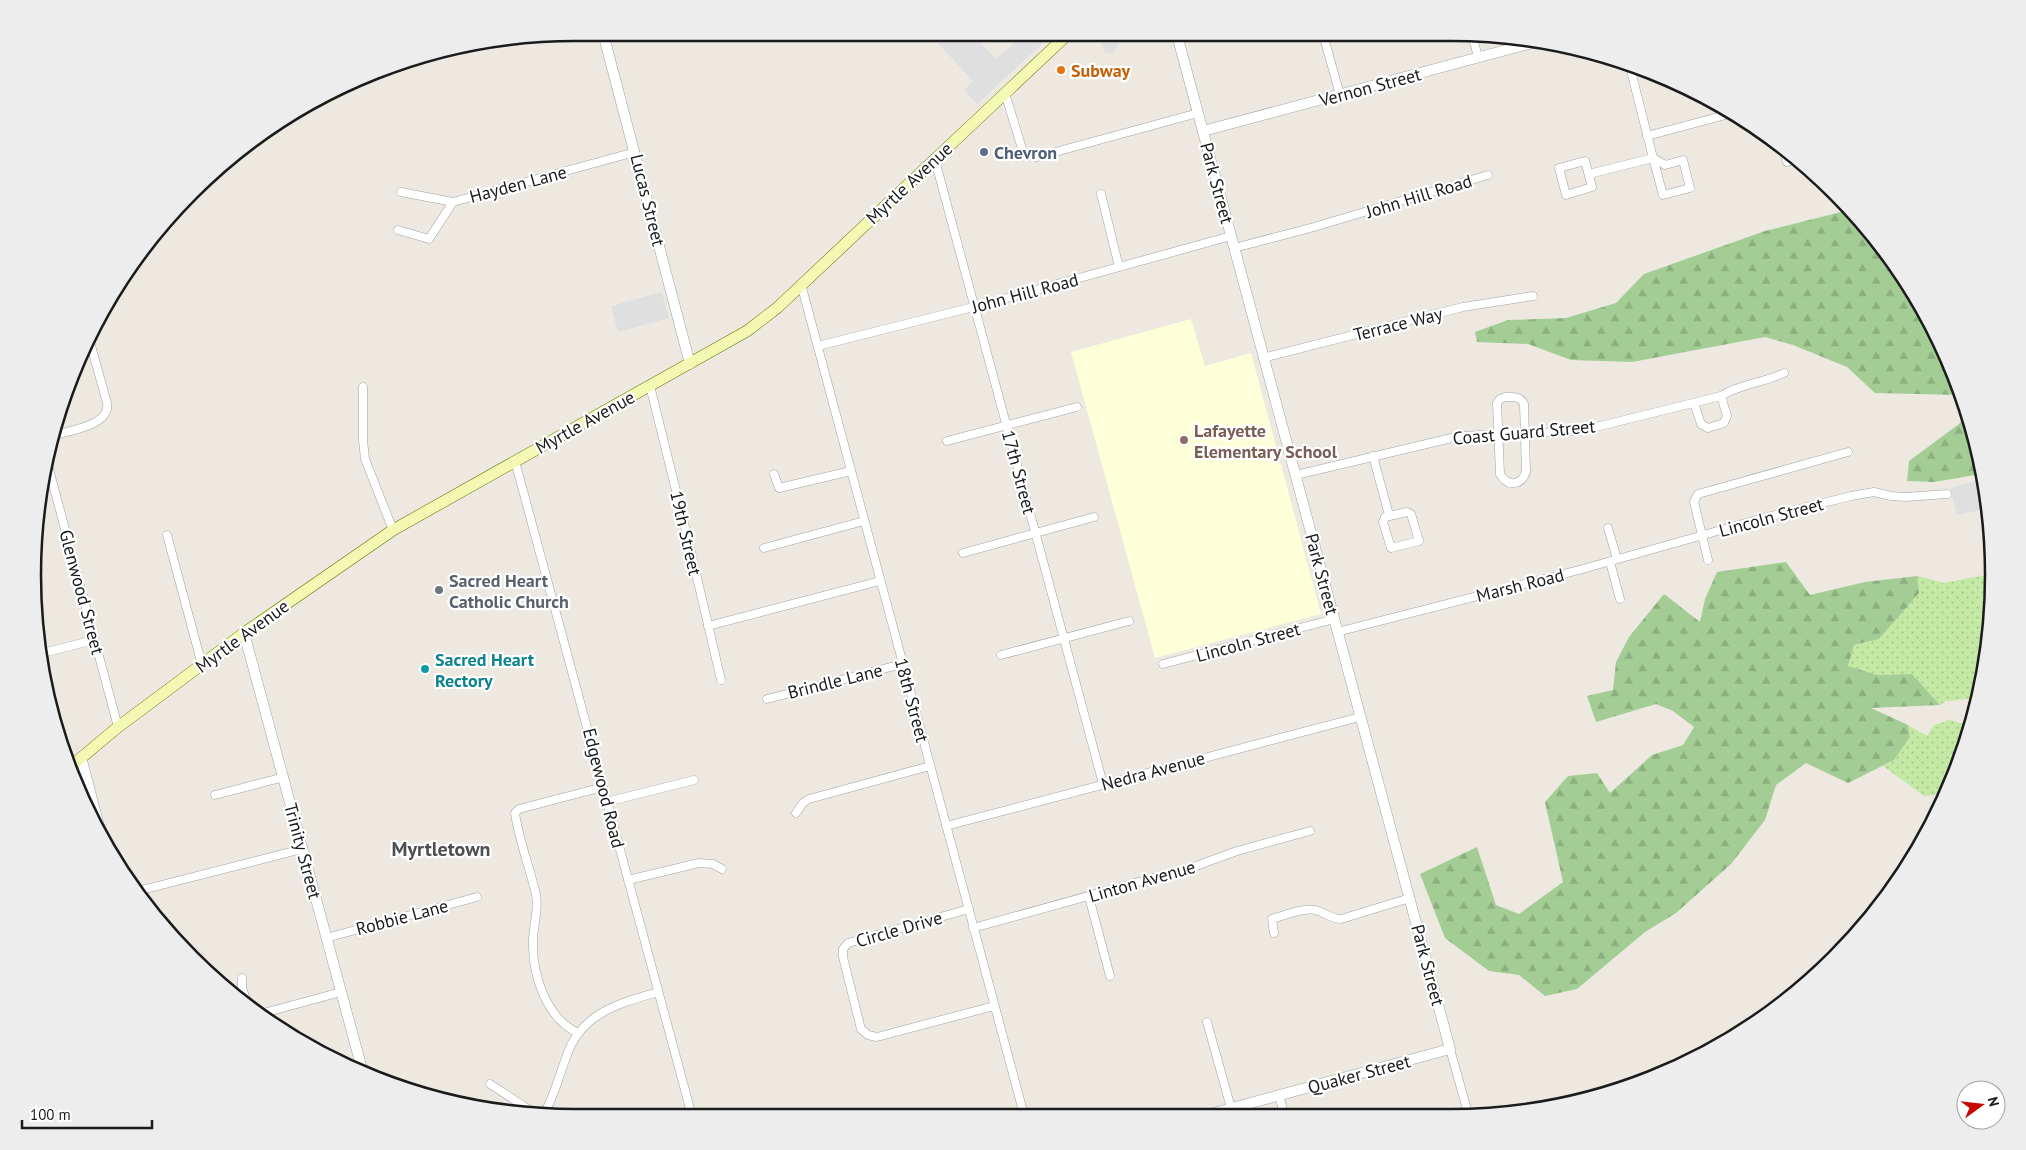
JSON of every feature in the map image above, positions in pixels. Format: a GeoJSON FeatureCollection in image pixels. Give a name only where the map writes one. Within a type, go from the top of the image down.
{"type":"FeatureCollection","features":[{"type":"Feature","properties":{"kind":"main road","name":"Myrtle Avenue"},"geometry":{"type":"LineString","coordinates":[[76,762],[118,726],[244,633],[393,530],[747,331],[776,308],[1061,41]]}},
{"type":"Feature","properties":{"kind":"street","name":"Lucas Street"},"geometry":{"type":"LineString","coordinates":[[605,41],[690,364]]}},
{"type":"Feature","properties":{"kind":"street","name":"Park Street"},"geometry":{"type":"LineString","coordinates":[[1179,41],[1467,1109]]}},
{"type":"Feature","properties":{"kind":"street"},"geometry":{"type":"LineString","coordinates":[[1325,41],[1340,95]]}},
{"type":"Feature","properties":{"kind":"street"},"geometry":{"type":"LineString","coordinates":[[1474,42],[1478,57]]}},
{"type":"Feature","properties":{"kind":"street","name":"Vernon Street"},"geometry":{"type":"LineString","coordinates":[[1203,131],[1521,46]]}},
{"type":"Feature","properties":{"kind":"street"},"geometry":{"type":"LineString","coordinates":[[1589,174],[1653,158],[1665,165],[1683,160],[1690,188],[1663,195],[1653,158],[1647,136],[1632,73]]}},
{"type":"Feature","properties":{"kind":"street"},"geometry":{"type":"LineString","coordinates":[[1005,93],[1024,152],[1028,156],[1037,157],[1198,113]]}},
{"type":"Feature","properties":{"kind":"street"},"geometry":{"type":"LineString","coordinates":[[1647,136],[1723,116]]}},
{"type":"Feature","properties":{"kind":"street","name":"Hayden Lane"},"geometry":{"type":"LineString","coordinates":[[400,192],[453,202],[635,152]]}},
{"type":"Feature","properties":{"kind":"street","name":"17th Street"},"geometry":{"type":"LineString","coordinates":[[935,160],[1104,784]]}},
{"type":"Feature","properties":{"kind":"street"},"geometry":{"type":"LineString","coordinates":[[1585,161],[1589,174],[1592,187],[1566,195],[1559,168],[1585,161]]}},
{"type":"Feature","properties":{"kind":"street","name":"John Hill Road"},"geometry":{"type":"LineString","coordinates":[[1234,248],[1314,227],[1488,176]]}},
{"type":"Feature","properties":{"kind":"street"},"geometry":{"type":"LineString","coordinates":[[1101,194],[1119,267]]}},
{"type":"Feature","properties":{"kind":"street"},"geometry":{"type":"LineString","coordinates":[[398,230],[429,239],[453,202]]}},
{"type":"Feature","properties":{"kind":"street","name":"John Hill Road"},"geometry":{"type":"LineString","coordinates":[[818,346],[975,307],[1231,236]]}},
{"type":"Feature","properties":{"kind":"street","name":"18th Street"},"geometry":{"type":"LineString","coordinates":[[801,284],[1022,1109]]}},
{"type":"Feature","properties":{"kind":"street","name":"Terrace Way"},"geometry":{"type":"LineString","coordinates":[[1263,358],[1463,308],[1533,296]]}},
{"type":"Feature","properties":{"kind":"street"},"geometry":{"type":"LineString","coordinates":[[60,433],[91,425],[101,420],[108,407],[92,349]]}},
{"type":"Feature","properties":{"kind":"street","name":"Coast Guard Street"},"geometry":{"type":"LineString","coordinates":[[1296,476],[1460,436],[1580,431],[1721,396],[1732,389],[1773,378],[1784,373]]}},
{"type":"Feature","properties":{"kind":"street"},"geometry":{"type":"LineString","coordinates":[[363,386],[365,458],[393,530]]}},
{"type":"Feature","properties":{"kind":"street","name":"19th Street"},"geometry":{"type":"LineString","coordinates":[[650,386],[721,680]]}},
{"type":"Feature","properties":{"kind":"street"},"geometry":{"type":"LineString","coordinates":[[1694,403],[1701,424],[1708,428],[1724,424],[1727,416],[1721,396]]}},
{"type":"Feature","properties":{"kind":"street"},"geometry":{"type":"LineString","coordinates":[[1517,397],[1522,399],[1526,433],[1526,472],[1523,479],[1517,483],[1503,481],[1500,474],[1498,434],[1497,403],[1500,399],[1517,397]]}},
{"type":"Feature","properties":{"kind":"street"},"geometry":{"type":"LineString","coordinates":[[947,441],[1077,407]]}},
{"type":"Feature","properties":{"kind":"street","name":"Lincoln Street"},"geometry":{"type":"LineString","coordinates":[[1848,452],[1698,494],[1694,502],[1701,535],[1866,493],[1874,492],[1906,497],[1948,494]]}},
{"type":"Feature","properties":{"kind":"street"},"geometry":{"type":"LineString","coordinates":[[1373,456],[1389,515]]}},
{"type":"Feature","properties":{"kind":"street","name":"Edgewood Road"},"geometry":{"type":"LineString","coordinates":[[515,461],[690,1109]]}},
{"type":"Feature","properties":{"kind":"street"},"geometry":{"type":"LineString","coordinates":[[774,474],[779,488],[851,471]]}},
{"type":"Feature","properties":{"kind":"street","name":"Glenwood Street"},"geometry":{"type":"LineString","coordinates":[[51,477],[118,726]]}},
{"type":"Feature","properties":{"kind":"street"},"geometry":{"type":"LineString","coordinates":[[1407,512],[1411,514],[1419,541],[1391,548],[1383,522],[1384,518],[1389,515],[1407,512]]}},
{"type":"Feature","properties":{"kind":"street"},"geometry":{"type":"LineString","coordinates":[[963,553],[1094,517]]}},
{"type":"Feature","properties":{"kind":"street"},"geometry":{"type":"LineString","coordinates":[[764,548],[864,521]]}},
{"type":"Feature","properties":{"kind":"street"},"geometry":{"type":"LineString","coordinates":[[1608,528],[1620,599]]}},
{"type":"Feature","properties":{"kind":"street"},"geometry":{"type":"LineString","coordinates":[[167,534],[202,665]]}},
{"type":"Feature","properties":{"kind":"street"},"geometry":{"type":"LineString","coordinates":[[1701,535],[1708,560]]}},
{"type":"Feature","properties":{"kind":"street","name":"Marsh Road"},"geometry":{"type":"LineString","coordinates":[[1337,632],[1613,561],[1701,535]]}},
{"type":"Feature","properties":{"kind":"street"},"geometry":{"type":"LineString","coordinates":[[708,626],[880,580]]}},
{"type":"Feature","properties":{"kind":"street","name":"Lincoln Street"},"geometry":{"type":"LineString","coordinates":[[1163,664],[1334,619]]}},
{"type":"Feature","properties":{"kind":"street"},"geometry":{"type":"LineString","coordinates":[[1001,655],[1129,621]]}},
{"type":"Feature","properties":{"kind":"street","name":"Trinity Street"},"geometry":{"type":"LineString","coordinates":[[244,633],[360,1063]]}},
{"type":"Feature","properties":{"kind":"street"},"geometry":{"type":"LineString","coordinates":[[47,652],[94,640]]}},
{"type":"Feature","properties":{"kind":"street","name":"Brindle Lane"},"geometry":{"type":"LineString","coordinates":[[767,699],[902,664]]}},
{"type":"Feature","properties":{"kind":"street","name":"Nedra Avenue"},"geometry":{"type":"LineString","coordinates":[[946,826],[1360,717]]}},
{"type":"Feature","properties":{"kind":"street"},"geometry":{"type":"LineString","coordinates":[[81,757],[94,806]]}},
{"type":"Feature","properties":{"kind":"street"},"geometry":{"type":"LineString","coordinates":[[796,813],[809,799],[930,766]]}},
{"type":"Feature","properties":{"kind":"street"},"geometry":{"type":"LineString","coordinates":[[215,795],[284,777]]}},
{"type":"Feature","properties":{"kind":"street"},"geometry":{"type":"LineString","coordinates":[[606,802],[694,780]]}},
{"type":"Feature","properties":{"kind":"street"},"geometry":{"type":"LineString","coordinates":[[578,1033],[557,1016],[546,1000],[539,979],[533,939],[537,902],[515,816],[516,811],[603,787]]}},
{"type":"Feature","properties":{"kind":"street","name":"Linton Avenue"},"geometry":{"type":"LineString","coordinates":[[973,928],[1089,897],[1196,866],[1237,851],[1310,831]]}},
{"type":"Feature","properties":{"kind":"street"},"geometry":{"type":"LineString","coordinates":[[145,890],[302,849]]}},
{"type":"Feature","properties":{"kind":"street"},"geometry":{"type":"LineString","coordinates":[[628,880],[699,863],[713,864],[722,869]]}},
{"type":"Feature","properties":{"kind":"street","name":"Robbie Lane"},"geometry":{"type":"LineString","coordinates":[[326,938],[478,897]]}},
{"type":"Feature","properties":{"kind":"street"},"geometry":{"type":"LineString","coordinates":[[1089,897],[1110,976]]}},
{"type":"Feature","properties":{"kind":"street"},"geometry":{"type":"LineString","coordinates":[[1274,933],[1272,919],[1289,914],[1314,909],[1332,919],[1341,919],[1410,898]]}},
{"type":"Feature","properties":{"kind":"street","name":"Circle Drive"},"geometry":{"type":"LineString","coordinates":[[969,909],[848,942],[843,949],[843,957],[861,1029],[868,1035],[877,1037],[994,1006]]}},
{"type":"Feature","properties":{"kind":"street"},"geometry":{"type":"LineString","coordinates":[[242,978],[244,993]]}},
{"type":"Feature","properties":{"kind":"street"},"geometry":{"type":"LineString","coordinates":[[268,1012],[341,992]]}},
{"type":"Feature","properties":{"kind":"street"},"geometry":{"type":"LineString","coordinates":[[547,1108],[570,1045],[591,1019],[609,1007],[658,992]]}},
{"type":"Feature","properties":{"kind":"street"},"geometry":{"type":"LineString","coordinates":[[1207,1022],[1231,1108]]}},
{"type":"Feature","properties":{"kind":"street","name":"Quaker Street"},"geometry":{"type":"LineString","coordinates":[[1228,1109],[1450,1049]]}},
{"type":"Feature","properties":{"kind":"street"},"geometry":{"type":"LineString","coordinates":[[490,1084],[524,1106]]}},
{"type":"Feature","properties":{"kind":"street"},"geometry":{"type":"LineString","coordinates":[[1279,1095],[1283,1109]]}},
{"type":"Feature","properties":{"kind":"shaded area"},"geometry":{"type":"Polygon","coordinates":[[[936,41],[979,41],[996,59],[1016,41],[1045,41],[977,104],[964,90],[973,81],[936,41]]]}},
{"type":"Feature","properties":{"kind":"shaded area"},"geometry":{"type":"Polygon","coordinates":[[[1101,41],[1121,41],[1112,54],[1104,52],[1101,41]]]}},
{"type":"Feature","properties":{"kind":"shaded area"},"geometry":{"type":"Polygon","coordinates":[[[662,292],[669,318],[618,332],[611,306],[662,292]]]}},
{"type":"Feature","properties":{"kind":"shaded area","name":"Lafayette Elementary School"},"geometry":{"type":"Polygon","coordinates":[[[1191,319],[1205,366],[1251,353],[1321,614],[1155,658],[1071,352],[1191,319]]]}},
{"type":"Feature","properties":{"kind":"shaded area"},"geometry":{"type":"Polygon","coordinates":[[[1976,481],[1981,510],[1957,515],[1950,488],[1976,481]]]}},
{"type":"Feature","properties":{"kind":"green space"},"geometry":{"type":"Polygon","coordinates":[[[1841,212],[1895,278],[1930,339],[1953,395],[1875,393],[1847,367],[1793,345],[1765,337],[1632,362],[1571,360],[1528,344],[1477,342],[1475,332],[1508,320],[1566,318],[1616,303],[1644,274],[1765,231],[1841,212]]]}},
{"type":"Feature","properties":{"kind":"green space"},"geometry":{"type":"Polygon","coordinates":[[[1962,421],[1975,475],[1934,482],[1907,481],[1909,461],[1962,421]]]}},
{"type":"Feature","properties":{"kind":"green space"},"geometry":{"type":"Polygon","coordinates":[[[1786,562],[1810,595],[1865,582],[1917,576],[1919,593],[1879,639],[1854,645],[1848,666],[1877,675],[1912,674],[1940,705],[1871,708],[1908,725],[1910,737],[1894,760],[1848,783],[1806,763],[1776,785],[1765,820],[1731,864],[1676,913],[1645,932],[1577,989],[1545,996],[1519,975],[1489,971],[1445,938],[1420,874],[1477,847],[1496,905],[1519,914],[1563,882],[1545,802],[1568,776],[1597,773],[1610,793],[1652,755],[1683,745],[1694,727],[1673,711],[1656,704],[1596,722],[1587,696],[1613,690],[1616,662],[1629,637],[1664,594],[1700,622],[1705,599],[1717,572],[1786,562]]]}},
{"type":"Feature","properties":{"kind":"green space"},"geometry":{"type":"Polygon","coordinates":[[[1985,575],[1980,645],[1970,699],[1946,701],[1940,705],[1912,674],[1877,675],[1848,667],[1854,645],[1879,639],[1918,593],[1917,576],[1944,583],[1985,575]]]}},
{"type":"Feature","properties":{"kind":"green space"},"geometry":{"type":"Polygon","coordinates":[[[1949,720],[1964,723],[1937,795],[1924,796],[1883,766],[1894,760],[1910,737],[1908,725],[1927,736],[1934,725],[1949,720]]]}},
{"type":"Feature","properties":{"kind":"place","name":"Subway"},"geometry":{"type":"Point","coordinates":[1061,70]}},
{"type":"Feature","properties":{"kind":"place","name":"Chevron"},"geometry":{"type":"Point","coordinates":[984,152]}},
{"type":"Feature","properties":{"kind":"place","name":"Lafayette Elementary School"},"geometry":{"type":"Point","coordinates":[1184,440]}},
{"type":"Feature","properties":{"kind":"place","name":"Sacred Heart Catholic Church"},"geometry":{"type":"Point","coordinates":[439,590]}},
{"type":"Feature","properties":{"kind":"place","name":"Sacred Heart Rectory"},"geometry":{"type":"Point","coordinates":[425,669]}},
{"type":"Feature","properties":{"kind":"district","name":"Myrtletown"},"geometry":{"type":"Point","coordinates":[441,849]}}]}
